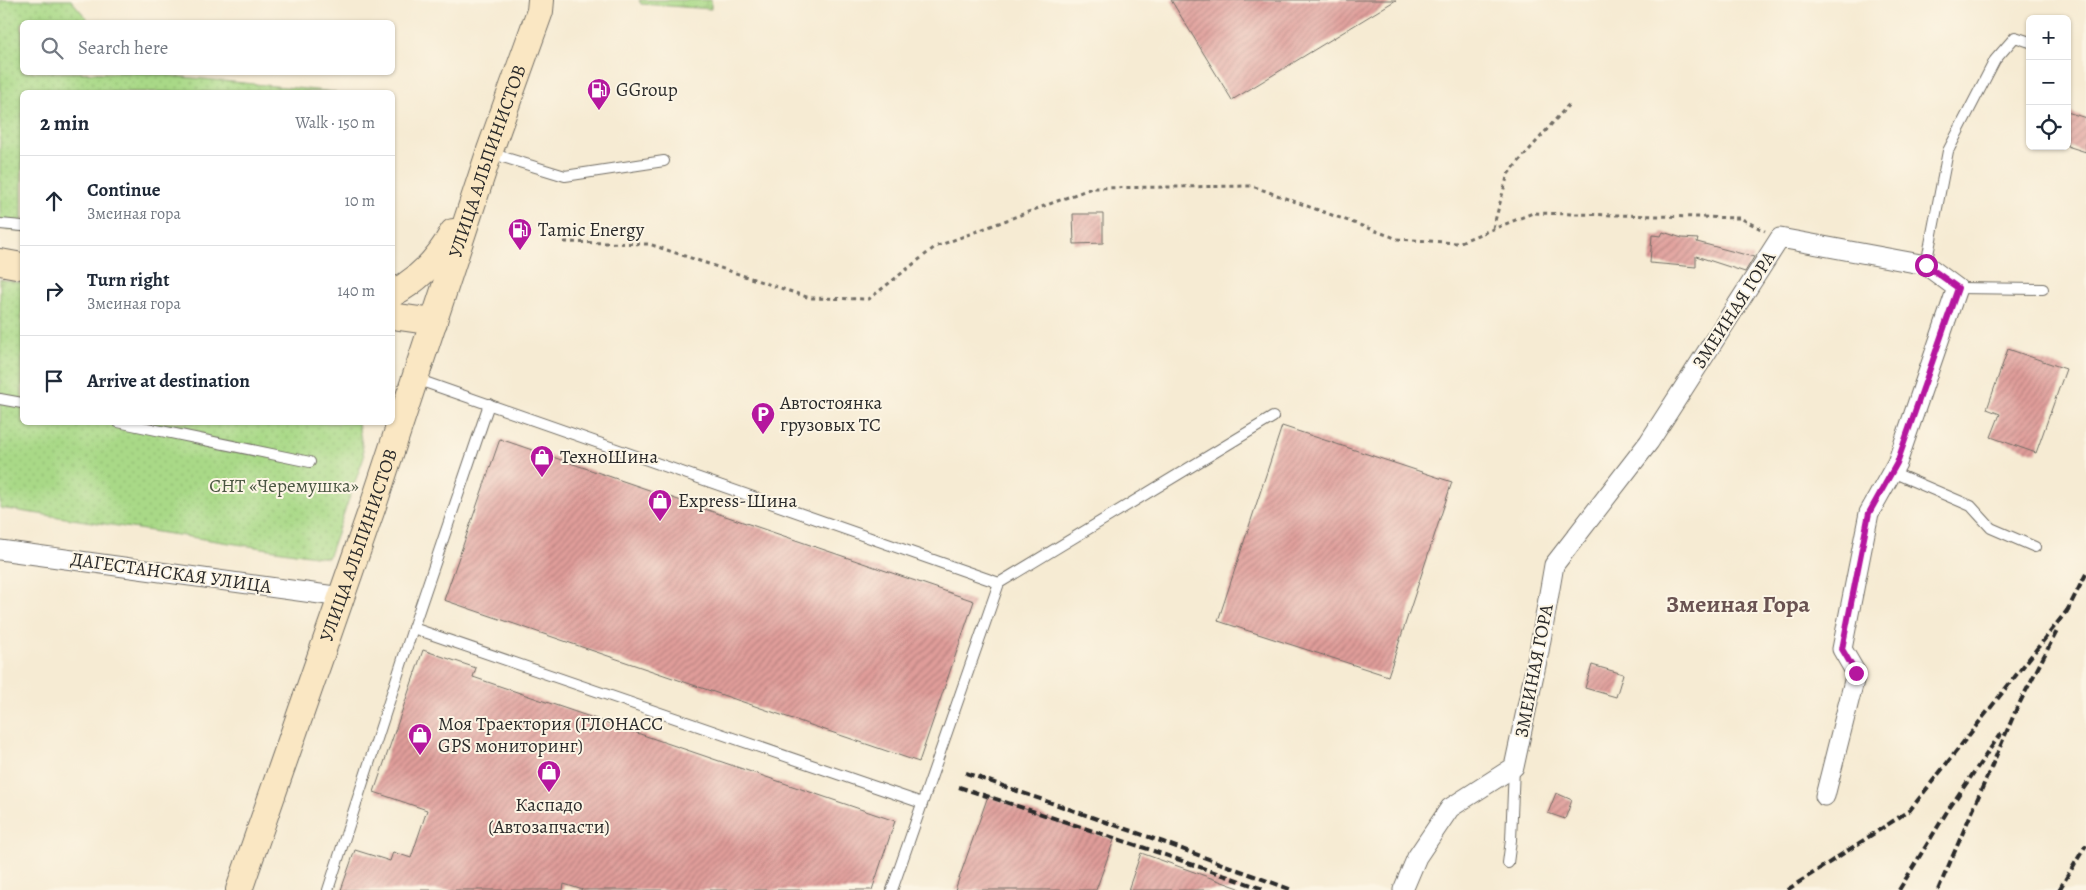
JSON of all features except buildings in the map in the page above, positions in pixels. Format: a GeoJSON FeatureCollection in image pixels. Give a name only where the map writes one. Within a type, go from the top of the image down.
{"type":"FeatureCollection","features":[{"type":"Feature","properties":{"kind":"main road","name":"УЛИЦА АЛЬПИНИСТОВ"},"geometry":{"type":"LineString","coordinates":[[395,417],[404,379],[434,322],[488,158],[540,11],[541,0]]}},
{"type":"Feature","properties":{"kind":"main road"},"geometry":{"type":"LineString","coordinates":[[395,292],[429,269],[446,247],[488,158]]}},
{"type":"Feature","properties":{"kind":"main road"},"geometry":{"type":"LineString","coordinates":[[0,262],[20,266]]}},
{"type":"Feature","properties":{"kind":"main road"},"geometry":{"type":"LineString","coordinates":[[395,316],[434,322]]}},
{"type":"Feature","properties":{"kind":"main road"},"geometry":{"type":"LineString","coordinates":[[395,400],[404,379]]}},
{"type":"Feature","properties":{"kind":"main road"},"geometry":{"type":"LineString","coordinates":[[375,500],[389,425]]}},
{"type":"Feature","properties":{"kind":"main road","name":"УЛИЦА АЛЬПИНИСТОВ"},"geometry":{"type":"LineString","coordinates":[[239,890],[375,500],[393,425]]}},
{"type":"Feature","properties":{"kind":"street","name":"ЗМЕИНАЯ ГОРА"},"geometry":{"type":"LineString","coordinates":[[1514,767],[1539,651],[1554,565],[1649,442],[1780,238],[1926,265],[1958,288]]}},
{"type":"Feature","properties":{"kind":"street"},"geometry":{"type":"LineString","coordinates":[[1825,796],[1856,673],[1842,649],[1869,513],[1900,454],[1958,288]]}},
{"type":"Feature","properties":{"kind":"street","name":"ДАГЕСТАНСКАЯ УЛИЦА"},"geometry":{"type":"LineString","coordinates":[[0,550],[342,597]]}},
{"type":"Feature","properties":{"kind":"street"},"geometry":{"type":"LineString","coordinates":[[1403,890],[1416,857],[1450,808],[1514,767]]}},
{"type":"Feature","properties":{"kind":"lane"},"geometry":{"type":"LineString","coordinates":[[1926,265],[1948,151],[1995,60],[2015,37],[2026,41]]}},
{"type":"Feature","properties":{"kind":"lane"},"geometry":{"type":"LineString","coordinates":[[488,158],[565,176],[664,161]]}},
{"type":"Feature","properties":{"kind":"lane"},"geometry":{"type":"LineString","coordinates":[[0,224],[20,226]]}},
{"type":"Feature","properties":{"kind":"lane"},"geometry":{"type":"LineString","coordinates":[[1958,288],[2043,288]]}},
{"type":"Feature","properties":{"kind":"lane"},"geometry":{"type":"LineString","coordinates":[[404,379],[489,404],[999,583]]}},
{"type":"Feature","properties":{"kind":"lane"},"geometry":{"type":"LineString","coordinates":[[0,399],[20,403]]}},
{"type":"Feature","properties":{"kind":"lane"},"geometry":{"type":"LineString","coordinates":[[328,890],[413,628],[489,404]]}},
{"type":"Feature","properties":{"kind":"lane"},"geometry":{"type":"LineString","coordinates":[[892,890],[999,583],[1272,417]]}},
{"type":"Feature","properties":{"kind":"lane"},"geometry":{"type":"LineString","coordinates":[[132,425],[310,462]]}},
{"type":"Feature","properties":{"kind":"lane"},"geometry":{"type":"LineString","coordinates":[[1892,472],[1971,506],[1991,528],[2035,547]]}},
{"type":"Feature","properties":{"kind":"lane"},"geometry":{"type":"LineString","coordinates":[[413,628],[922,803]]}},
{"type":"Feature","properties":{"kind":"lane"},"geometry":{"type":"LineString","coordinates":[[1508,863],[1511,840],[1514,767]]}},
{"type":"Feature","properties":{"kind":"path"},"geometry":{"type":"LineString","coordinates":[[1493,229],[1508,174],[1571,102]]}},
{"type":"Feature","properties":{"kind":"path"},"geometry":{"type":"LineString","coordinates":[[564,242],[649,244],[810,298],[869,299],[935,247],[1092,188],[1252,186],[1398,240],[1458,243],[1533,213],[1740,218],[1780,238]]}},
{"type":"Feature","properties":{"kind":"green space"},"geometry":{"type":"Polygon","coordinates":[[[0,0],[71,0],[88,20],[20,20],[20,75],[162,75],[316,90],[20,90],[20,231],[0,228],[0,0]]]}},
{"type":"Feature","properties":{"kind":"green space"},"geometry":{"type":"Polygon","coordinates":[[[639,0],[711,0],[711,9],[641,4],[639,0]]]}},
{"type":"Feature","properties":{"kind":"green space","name":"СНТ «Черемушка»"},"geometry":{"type":"Polygon","coordinates":[[[0,279],[20,283],[20,425],[358,425],[364,457],[328,558],[0,508],[0,279]]]}},
{"type":"Feature","properties":{"kind":"railway"},"geometry":{"type":"LineString","coordinates":[[2066,613],[2086,574]]}},
{"type":"Feature","properties":{"kind":"railway"},"geometry":{"type":"LineString","coordinates":[[1787,890],[1910,810],[2069,608]]}},
{"type":"Feature","properties":{"kind":"railway"},"geometry":{"type":"LineString","coordinates":[[1938,890],[2016,710],[2057,631]]}},
{"type":"Feature","properties":{"kind":"railway"},"geometry":{"type":"LineString","coordinates":[[1899,890],[1948,810],[2001,733]]}},
{"type":"Feature","properties":{"kind":"railway"},"geometry":{"type":"LineString","coordinates":[[966,773],[1163,842],[1292,890]]}},
{"type":"Feature","properties":{"kind":"railway"},"geometry":{"type":"LineString","coordinates":[[959,787],[1266,890]]}},
{"type":"Feature","properties":{"kind":"railway"},"geometry":{"type":"LineString","coordinates":[[2059,890],[2086,845]]}},
{"type":"Feature","properties":{"kind":"place","name":"GGroup"},"geometry":{"type":"Point","coordinates":[599,111]}},
{"type":"Feature","properties":{"kind":"place","name":"Tamic Energy"},"geometry":{"type":"Point","coordinates":[520,251]}},
{"type":"Feature","properties":{"kind":"place","name":"Автостоянка грузовых ТС"},"geometry":{"type":"Point","coordinates":[763,435]}},
{"type":"Feature","properties":{"kind":"place","name":"ТехноШина"},"geometry":{"type":"Point","coordinates":[542,478]}},
{"type":"Feature","properties":{"kind":"place","name":"Express-Шина"},"geometry":{"type":"Point","coordinates":[660,522]}},
{"type":"Feature","properties":{"kind":"place","name":"Моя Траектория (ГЛОНАСС GPS мониторинг)"},"geometry":{"type":"Point","coordinates":[420,756]}},
{"type":"Feature","properties":{"kind":"place","name":"Каспадо (Автозапчасти)"},"geometry":{"type":"Point","coordinates":[549,793]}},
{"type":"Feature","properties":{"kind":"district","name":"Змеиная Гора"},"geometry":{"type":"Point","coordinates":[1738,604]}},
{"type":"Feature","properties":{"kind":"route"},"geometry":{"type":"LineString","coordinates":[[1856,673],[1842,649],[1869,513],[1897,463],[1958,288],[1926,265]]}}]}
